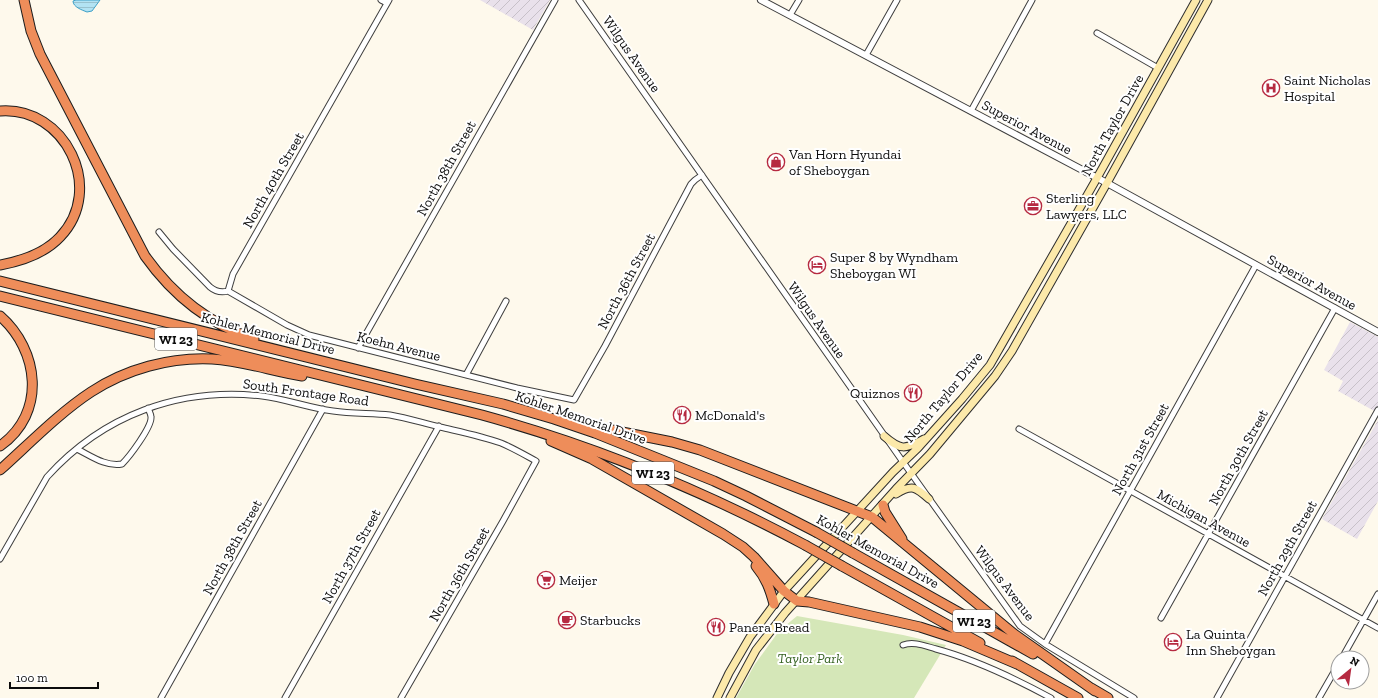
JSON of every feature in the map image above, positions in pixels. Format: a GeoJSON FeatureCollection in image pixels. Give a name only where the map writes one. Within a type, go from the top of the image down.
{"type":"FeatureCollection","features":[{"type":"Feature","properties":{"kind":"highway"},"geometry":{"type":"LineString","coordinates":[[24,0],[31,31],[40,54],[137,241],[158,273],[183,299],[222,325],[250,338],[326,362]]}},
{"type":"Feature","properties":{"kind":"highway"},"geometry":{"type":"LineString","coordinates":[[0,111],[12,111],[32,116],[56,131],[72,154],[77,166],[80,186],[76,210],[71,222],[60,238],[42,251],[28,258],[0,265]]}},
{"type":"Feature","properties":{"kind":"highway","name":"Kohler Memorial Drive"},"geometry":{"type":"LineString","coordinates":[[0,281],[326,362],[504,404],[595,433],[714,481],[816,532],[1108,698]]}},
{"type":"Feature","properties":{"kind":"highway","name":"Kohler Memorial Drive"},"geometry":{"type":"LineString","coordinates":[[0,296],[494,418],[594,450],[661,476],[752,517],[805,544],[1078,698]]}},
{"type":"Feature","properties":{"kind":"highway"},"geometry":{"type":"LineString","coordinates":[[0,316],[13,328],[19,338],[26,352],[33,380],[32,395],[27,413],[14,434],[0,446]]}},
{"type":"Feature","properties":{"kind":"highway"},"geometry":{"type":"LineString","coordinates":[[0,470],[68,410],[91,392],[124,375],[155,365],[188,359],[230,361],[292,374],[352,383]]}},
{"type":"Feature","properties":{"kind":"highway"},"geometry":{"type":"LineString","coordinates":[[494,418],[592,459],[723,534],[748,551],[763,565],[784,591],[797,601],[809,602],[920,627],[963,642],[1017,664]]}},
{"type":"Feature","properties":{"kind":"highway"},"geometry":{"type":"LineString","coordinates":[[554,419],[672,442],[700,450],[872,517],[1014,634],[1095,691]]}},
{"type":"Feature","properties":{"kind":"highway"},"geometry":{"type":"LineString","coordinates":[[886,502],[885,512],[896,528],[904,544]]}},
{"type":"Feature","properties":{"kind":"highway"},"geometry":{"type":"LineString","coordinates":[[689,514],[752,562],[767,582],[774,604]]}},
{"type":"Feature","properties":{"kind":"main road","name":"North Taylor Drive"},"geometry":{"type":"LineString","coordinates":[[717,698],[729,673],[750,637],[784,591],[962,399],[990,365],[1097,178],[1196,0]]}},
{"type":"Feature","properties":{"kind":"main road","name":"North Taylor Drive"},"geometry":{"type":"LineString","coordinates":[[730,698],[756,650],[785,613],[930,454],[990,382],[1012,351],[1208,0]]}},
{"type":"Feature","properties":{"kind":"main road"},"geometry":{"type":"LineString","coordinates":[[884,436],[896,445],[902,447],[915,444],[930,434]]}},
{"type":"Feature","properties":{"kind":"main road"},"geometry":{"type":"LineString","coordinates":[[886,502],[903,489],[912,487],[922,492],[929,499]]}},
{"type":"Feature","properties":{"kind":"street"},"geometry":{"type":"LineString","coordinates":[[380,0],[388,2]]}},
{"type":"Feature","properties":{"kind":"street","name":"North 38th Street"},"geometry":{"type":"LineString","coordinates":[[358,348],[555,0]]}},
{"type":"Feature","properties":{"kind":"street","name":"Wilgus Avenue"},"geometry":{"type":"LineString","coordinates":[[579,0],[884,436],[1020,626],[1045,644],[1134,698]]}},
{"type":"Feature","properties":{"kind":"street","name":"Superior Avenue"},"geometry":{"type":"LineString","coordinates":[[761,0],[1107,183],[1378,332]]}},
{"type":"Feature","properties":{"kind":"street"},"geometry":{"type":"LineString","coordinates":[[790,15],[799,0]]}},
{"type":"Feature","properties":{"kind":"street"},"geometry":{"type":"LineString","coordinates":[[866,55],[897,0]]}},
{"type":"Feature","properties":{"kind":"street"},"geometry":{"type":"LineString","coordinates":[[971,111],[1032,0]]}},
{"type":"Feature","properties":{"kind":"street","name":"North 40th Street"},"geometry":{"type":"LineString","coordinates":[[228,291],[233,274],[388,2]]}},
{"type":"Feature","properties":{"kind":"street"},"geometry":{"type":"LineString","coordinates":[[1097,33],[1158,68]]}},
{"type":"Feature","properties":{"kind":"street","name":"North 36th Street"},"geometry":{"type":"LineString","coordinates":[[574,400],[605,346],[691,184],[702,175]]}},
{"type":"Feature","properties":{"kind":"street"},"geometry":{"type":"LineString","coordinates":[[159,232],[172,249],[210,287],[217,292],[228,291]]}},
{"type":"Feature","properties":{"kind":"street","name":"North 31st Street"},"geometry":{"type":"LineString","coordinates":[[1045,644],[1256,265]]}},
{"type":"Feature","properties":{"kind":"street","name":"Koehn Avenue"},"geometry":{"type":"LineString","coordinates":[[228,291],[287,325],[309,335],[517,388],[574,400]]}},
{"type":"Feature","properties":{"kind":"street"},"geometry":{"type":"LineString","coordinates":[[466,375],[506,301]]}},
{"type":"Feature","properties":{"kind":"street","name":"North 30th Street"},"geometry":{"type":"LineString","coordinates":[[1162,618],[1335,308]]}},
{"type":"Feature","properties":{"kind":"street","name":"South Frontage Road"},"geometry":{"type":"LineString","coordinates":[[77,449],[93,437],[120,421],[148,408],[183,398],[218,394],[282,399],[333,411],[392,416],[485,438],[502,444],[536,461]]}},
{"type":"Feature","properties":{"kind":"street"},"geometry":{"type":"LineString","coordinates":[[0,559],[47,477],[77,449],[111,464],[122,464],[128,458],[151,421],[148,408]]}},
{"type":"Feature","properties":{"kind":"street","name":"North 38th Street"},"geometry":{"type":"LineString","coordinates":[[161,698],[324,409]]}},
{"type":"Feature","properties":{"kind":"street","name":"North 29th Street"},"geometry":{"type":"LineString","coordinates":[[1217,698],[1378,410]]}},
{"type":"Feature","properties":{"kind":"street","name":"North 37th Street"},"geometry":{"type":"LineString","coordinates":[[285,698],[439,426]]}},
{"type":"Feature","properties":{"kind":"street","name":"Michigan Avenue"},"geometry":{"type":"LineString","coordinates":[[1019,429],[1378,628]]}},
{"type":"Feature","properties":{"kind":"street","name":"North 36th Street"},"geometry":{"type":"LineString","coordinates":[[401,698],[536,461]]}},
{"type":"Feature","properties":{"kind":"street"},"geometry":{"type":"LineString","coordinates":[[1347,650],[1378,594]]}},
{"type":"Feature","properties":{"kind":"street"},"geometry":{"type":"LineString","coordinates":[[903,645],[912,643],[973,661],[1010,676],[1051,698]]}},
{"type":"Feature","properties":{"kind":"street"},"geometry":{"type":"LineString","coordinates":[[1319,698],[1330,679]]}},
{"type":"Feature","properties":{"kind":"shaded area"},"geometry":{"type":"Polygon","coordinates":[[[480,0],[550,0],[533,30],[480,0]]]}},
{"type":"Feature","properties":{"kind":"shaded area"},"geometry":{"type":"Polygon","coordinates":[[[1350,322],[1378,337],[1378,413],[1338,391],[1343,381],[1324,370],[1350,322]]]}},
{"type":"Feature","properties":{"kind":"shaded area"},"geometry":{"type":"Polygon","coordinates":[[[1378,420],[1378,501],[1357,539],[1322,519],[1378,420]]]}},
{"type":"Feature","properties":{"kind":"green space","name":"Taylor Park"},"geometry":{"type":"Polygon","coordinates":[[[797,616],[903,635],[946,645],[914,698],[736,698],[755,664],[779,631],[797,616]]]}},
{"type":"Feature","properties":{"kind":"water"},"geometry":{"type":"Polygon","coordinates":[[[100,0],[92,11],[87,12],[74,5],[73,1],[100,0]]]}},
{"type":"Feature","properties":{"kind":"place","name":"Saint Nicholas Hospital"},"geometry":{"type":"Point","coordinates":[1271,88]}},
{"type":"Feature","properties":{"kind":"place","name":"Van Horn Hyundai of Sheboygan"},"geometry":{"type":"Point","coordinates":[776,162]}},
{"type":"Feature","properties":{"kind":"place","name":"Sterling Lawyers, LLC"},"geometry":{"type":"Point","coordinates":[1033,206]}},
{"type":"Feature","properties":{"kind":"place","name":"Super 8 by Wyndham Sheboygan WI"},"geometry":{"type":"Point","coordinates":[817,265]}},
{"type":"Feature","properties":{"kind":"place","name":"Quiznos"},"geometry":{"type":"Point","coordinates":[913,393]}},
{"type":"Feature","properties":{"kind":"place","name":"McDonald's"},"geometry":{"type":"Point","coordinates":[682,415]}},
{"type":"Feature","properties":{"kind":"place","name":"Meijer"},"geometry":{"type":"Point","coordinates":[546,580]}},
{"type":"Feature","properties":{"kind":"place","name":"Starbucks"},"geometry":{"type":"Point","coordinates":[567,620]}},
{"type":"Feature","properties":{"kind":"place","name":"Panera Bread"},"geometry":{"type":"Point","coordinates":[716,627]}},
{"type":"Feature","properties":{"kind":"place","name":"La Quinta Inn Sheboygan"},"geometry":{"type":"Point","coordinates":[1173,642]}}]}
